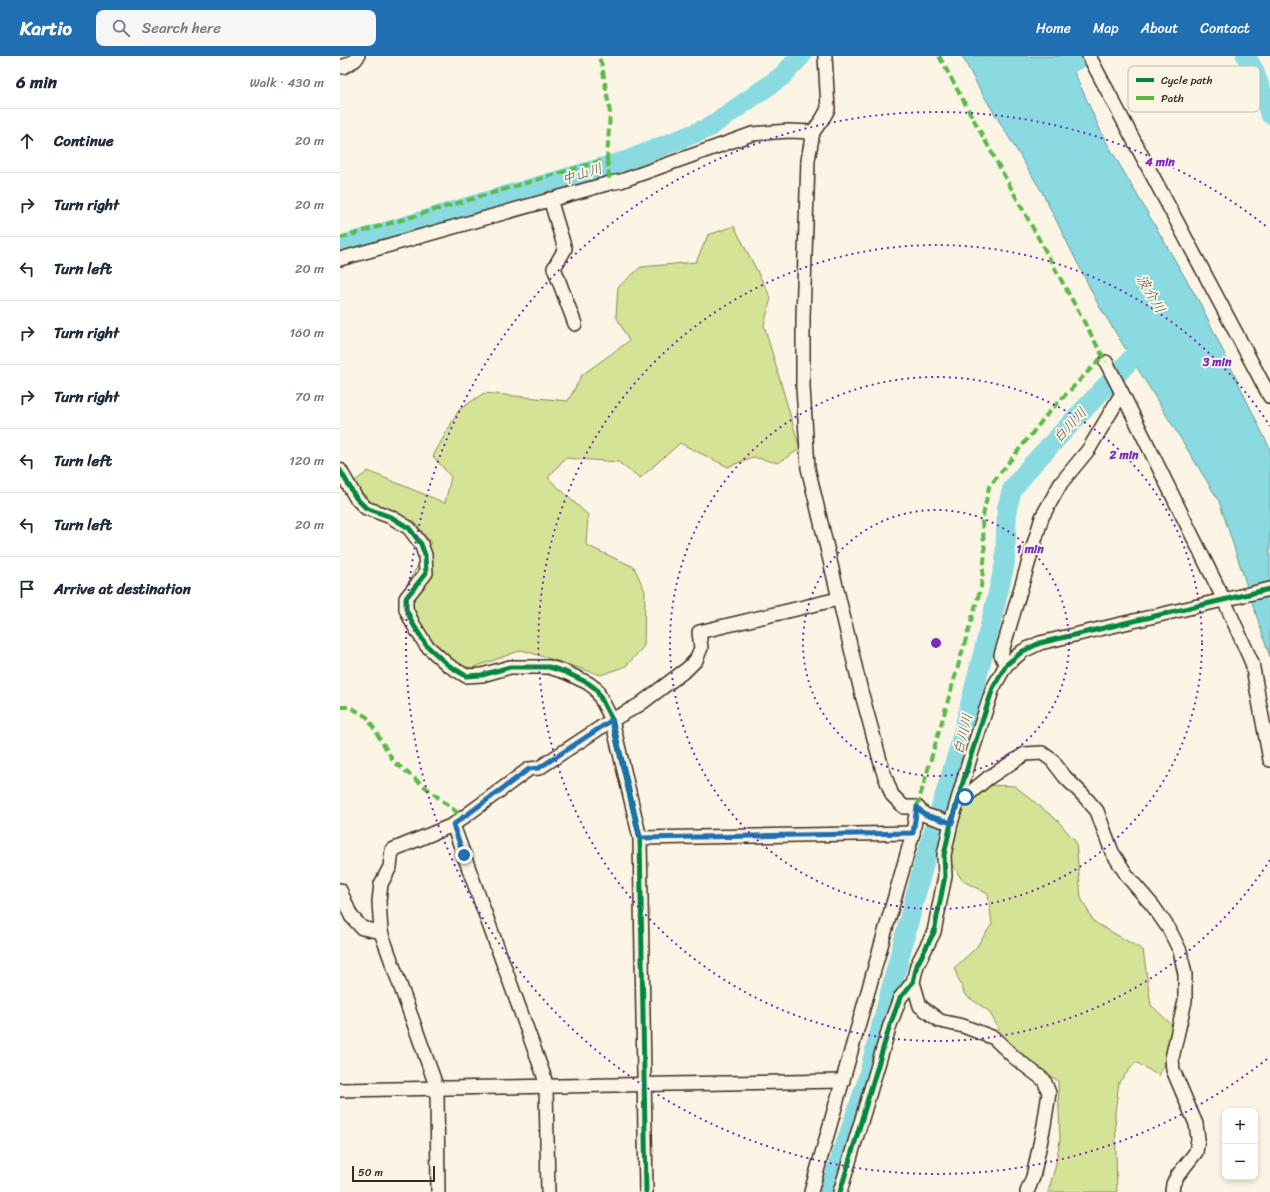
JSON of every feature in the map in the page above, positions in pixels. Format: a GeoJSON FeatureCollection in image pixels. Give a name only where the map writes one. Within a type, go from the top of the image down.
{"type":"FeatureCollection","features":[{"type":"Feature","properties":{"kind":"street"},"geometry":{"type":"LineString","coordinates":[[340,66],[343,67],[355,60],[358,56]]}},
{"type":"Feature","properties":{"kind":"street"},"geometry":{"type":"LineString","coordinates":[[825,56],[828,109],[813,132],[808,160],[803,318],[803,388],[808,468],[861,691],[883,771],[892,795],[904,807],[921,811],[948,822]]}},
{"type":"Feature","properties":{"kind":"street"},"geometry":{"type":"LineString","coordinates":[[1091,58],[1270,397]]}},
{"type":"Feature","properties":{"kind":"street"},"geometry":{"type":"LineString","coordinates":[[340,259],[550,199],[621,181],[752,134],[788,131],[813,132]]}},
{"type":"Feature","properties":{"kind":"street"},"geometry":{"type":"LineString","coordinates":[[550,199],[565,249],[554,268],[575,324]]}},
{"type":"Feature","properties":{"kind":"street"},"geometry":{"type":"LineString","coordinates":[[1106,362],[1224,600],[1252,663],[1270,760]]}},
{"type":"Feature","properties":{"kind":"street"},"geometry":{"type":"LineString","coordinates":[[1006,665],[1001,655],[1042,517],[1061,484],[1089,449],[1119,388]]}},
{"type":"Feature","properties":{"kind":"street"},"geometry":{"type":"LineString","coordinates":[[340,470],[356,498],[366,508],[391,518],[409,528],[421,544],[425,555],[426,573],[406,598],[406,609],[426,645],[448,665],[466,676],[482,675],[510,667],[548,667],[565,672],[588,683],[596,689],[612,720],[640,838],[646,1192]]}},
{"type":"Feature","properties":{"kind":"street"},"geometry":{"type":"LineString","coordinates":[[840,1192],[890,1025],[900,998],[913,982],[917,965],[934,932],[945,876],[944,855],[948,822],[958,800],[993,688],[1006,665],[1023,651],[1040,643],[1270,589]]}},
{"type":"Feature","properties":{"kind":"street"},"geometry":{"type":"LineString","coordinates":[[438,1192],[437,1088],[381,932],[381,884],[390,867],[392,850],[453,825],[529,769],[539,768],[612,720],[639,705],[687,669],[696,660],[701,648],[699,632],[838,599]]}},
{"type":"Feature","properties":{"kind":"street"},"geometry":{"type":"LineString","coordinates":[[958,800],[965,797],[988,778],[1024,754],[1042,753],[1052,760],[1065,777],[1097,811],[1112,852],[1128,877],[1153,906],[1169,929],[1180,951],[1185,974],[1185,1002],[1172,1058],[1173,1070],[1196,1124],[1198,1139],[1196,1152],[1178,1175],[1173,1184],[1172,1192]]}},
{"type":"Feature","properties":{"kind":"street"},"geometry":{"type":"LineString","coordinates":[[811,1192],[913,833],[921,811]]}},
{"type":"Feature","properties":{"kind":"street"},"geometry":{"type":"LineString","coordinates":[[453,825],[544,1076],[546,1087],[548,1192]]}},
{"type":"Feature","properties":{"kind":"street"},"geometry":{"type":"LineString","coordinates":[[640,838],[913,833]]}},
{"type":"Feature","properties":{"kind":"street"},"geometry":{"type":"LineString","coordinates":[[340,890],[351,916],[362,928],[381,932]]}},
{"type":"Feature","properties":{"kind":"street"},"geometry":{"type":"LineString","coordinates":[[913,982],[920,1006],[940,1021],[963,1026],[994,1038],[1015,1058],[1044,1080],[1049,1093],[1044,1125],[1027,1192]]}},
{"type":"Feature","properties":{"kind":"street"},"geometry":{"type":"LineString","coordinates":[[340,1090],[843,1081]]}},
{"type":"Feature","properties":{"kind":"green space"},"geometry":{"type":"Polygon","coordinates":[[[734,226],[771,298],[764,325],[800,449],[778,463],[753,457],[728,467],[680,443],[640,478],[618,462],[565,458],[548,478],[588,515],[586,545],[634,567],[645,591],[644,646],[626,666],[601,675],[522,650],[472,668],[448,663],[409,623],[401,595],[431,543],[414,521],[362,510],[346,488],[368,471],[445,503],[451,477],[433,456],[459,410],[484,393],[568,401],[582,375],[629,341],[616,316],[618,287],[641,267],[696,262],[708,235],[734,226]]]}},
{"type":"Feature","properties":{"kind":"green space"},"geometry":{"type":"Polygon","coordinates":[[[985,785],[1015,786],[1058,821],[1076,842],[1081,898],[1094,922],[1143,950],[1151,1005],[1172,1025],[1170,1052],[1159,1076],[1136,1062],[1119,1082],[1115,1112],[1117,1192],[1048,1192],[1055,1168],[1060,1140],[1058,1081],[1023,1056],[1000,1032],[989,1011],[965,995],[954,968],[975,949],[992,924],[988,894],[963,881],[947,858],[954,826],[964,803],[985,785]]]}},
{"type":"Feature","properties":{"kind":"water","name":"波介川"},"geometry":{"type":"Polygon","coordinates":[[[962,56],[1067,56],[1103,136],[1201,305],[1270,449],[1270,657],[1219,501],[1098,304],[1042,192],[979,88],[962,56]]]}},
{"type":"Feature","properties":{"kind":"waterway","name":"中山川"},"geometry":{"type":"LineString","coordinates":[[340,246],[628,160],[708,128],[781,77],[801,56]]}},
{"type":"Feature","properties":{"kind":"waterway"},"geometry":{"type":"LineString","coordinates":[[1046,75],[1084,56]]}},
{"type":"Feature","properties":{"kind":"waterway"},"geometry":{"type":"LineString","coordinates":[[1246,56],[1251,66]]}},
{"type":"Feature","properties":{"kind":"waterway"},"geometry":{"type":"LineString","coordinates":[[1260,87],[1270,114]]}},
{"type":"Feature","properties":{"kind":"waterway","name":"白川川"},"geometry":{"type":"LineString","coordinates":[[829,1192],[866,1085],[924,863],[959,749],[1005,563],[1007,508],[1012,490],[1030,467],[1150,339]]}},
{"type":"Feature","properties":{"kind":"marked path"},"geometry":{"type":"LineString","coordinates":[[340,238],[607,159],[610,113],[602,65],[598,56]]}},
{"type":"Feature","properties":{"kind":"marked path"},"geometry":{"type":"LineString","coordinates":[[939,56],[1106,362]]}},
{"type":"Feature","properties":{"kind":"marked path"},"geometry":{"type":"LineString","coordinates":[[607,159],[610,183]]}},
{"type":"Feature","properties":{"kind":"marked path"},"geometry":{"type":"LineString","coordinates":[[917,807],[981,587],[985,554],[982,521],[989,487],[1049,412],[1102,357]]}},
{"type":"Feature","properties":{"kind":"marked path"},"geometry":{"type":"LineString","coordinates":[[340,707],[350,707],[367,717],[394,762],[464,818]]}},
{"type":"Feature","properties":{"kind":"cycle path"},"geometry":{"type":"LineString","coordinates":[[340,470],[356,498],[366,508],[391,517],[409,528],[421,544],[425,555],[426,573],[406,598],[406,609],[426,645],[448,665],[466,676],[482,675],[510,667],[549,667],[565,672],[588,683],[596,689],[612,720],[640,838],[646,1192]]}},
{"type":"Feature","properties":{"kind":"cycle path"},"geometry":{"type":"LineString","coordinates":[[840,1192],[890,1025],[900,998],[913,982],[917,965],[934,932],[945,876],[944,855],[951,823],[993,688],[1006,665],[1023,651],[1040,643],[1270,589]]}},
{"type":"Feature","properties":{"kind":"route"},"geometry":{"type":"LineString","coordinates":[[464,855],[453,825],[529,769],[539,768],[612,720],[640,838],[913,833],[917,807],[925,815],[952,823],[958,800],[965,797]]}}]}
